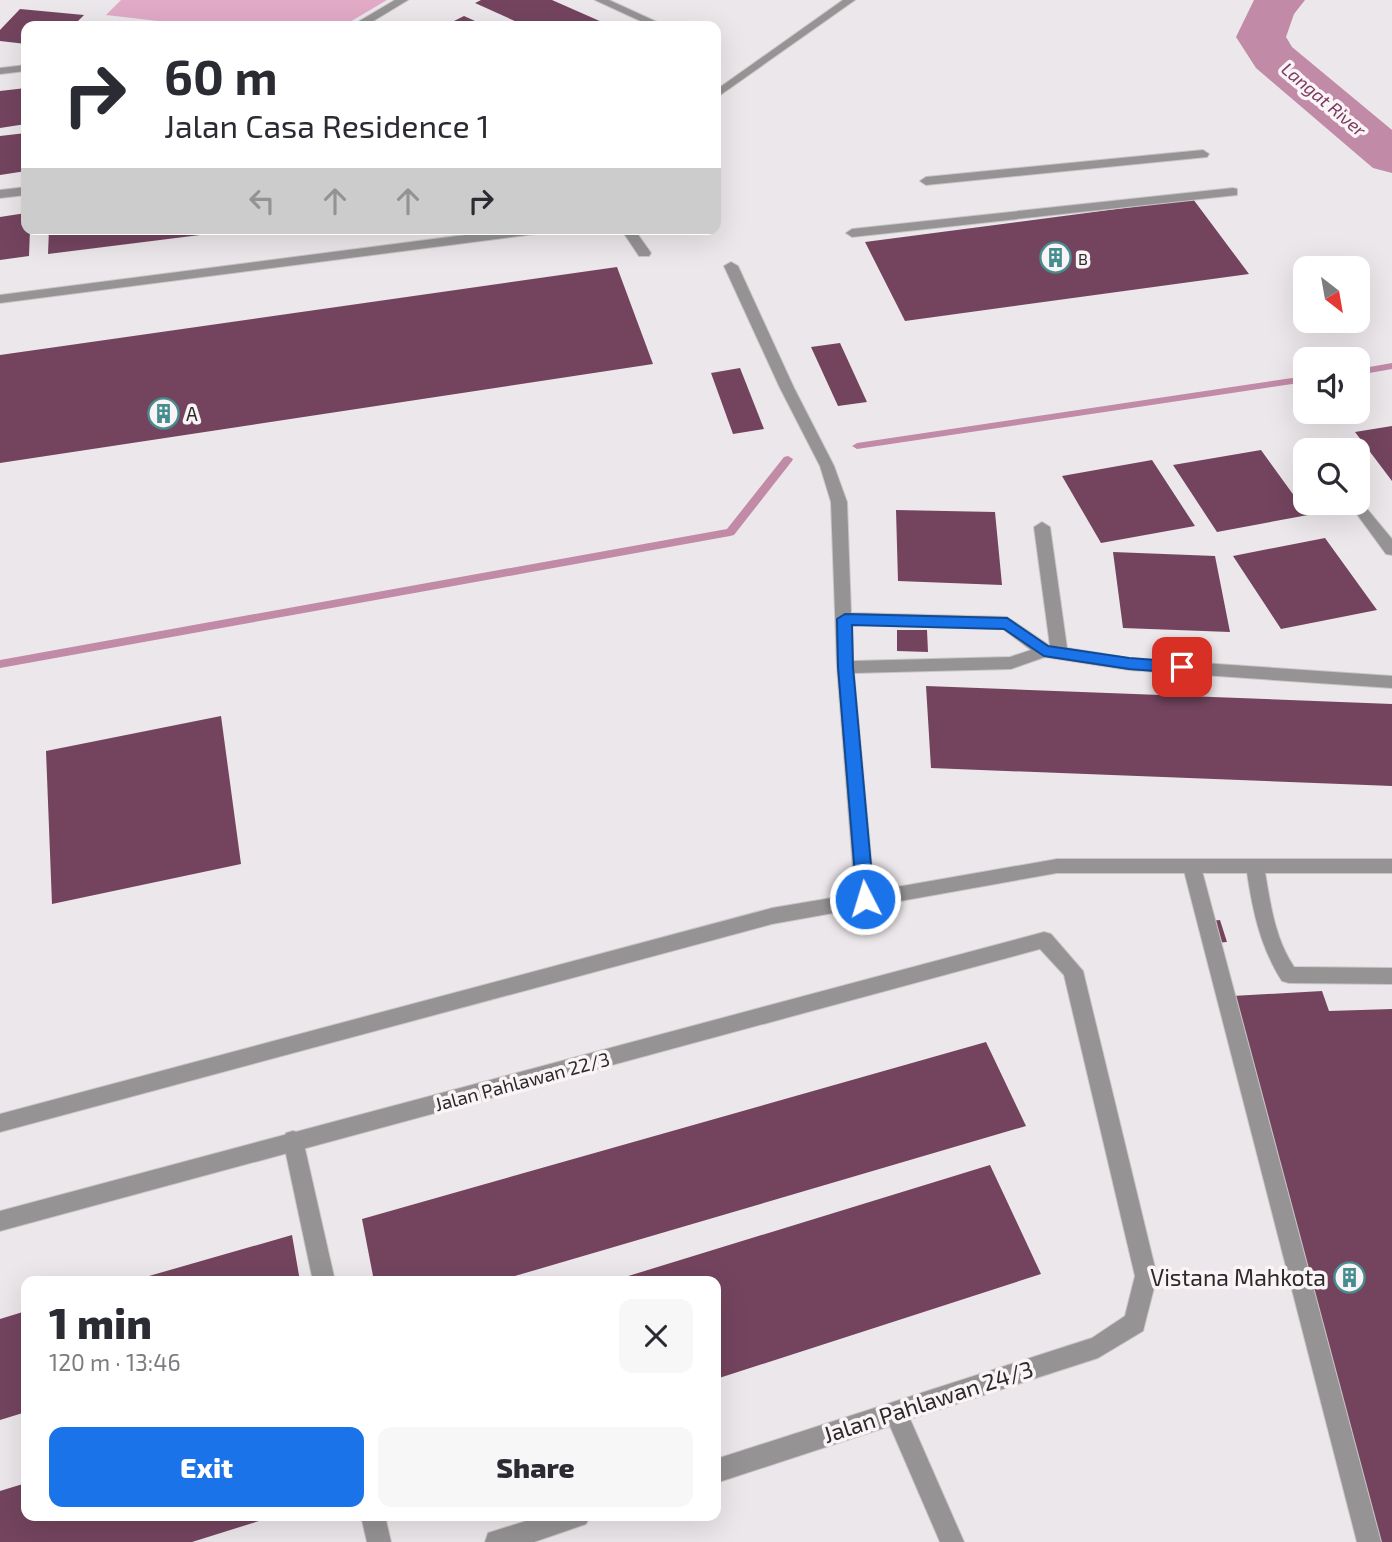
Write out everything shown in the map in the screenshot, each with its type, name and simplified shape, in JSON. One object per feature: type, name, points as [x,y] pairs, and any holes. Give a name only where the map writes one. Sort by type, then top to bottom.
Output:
[{"type":"street","points":[[366,21],[403,0]]},
{"type":"street","points":[[600,0],[649,21]]},
{"type":"street","points":[[721,91],[850,0]]},
{"type":"street","points":[[0,71],[21,69]]},
{"type":"street","points":[[926,181],[1203,154]]},
{"type":"street","points":[[0,194],[21,192]]},
{"type":"street","points":[[852,233],[1233,192]]},
{"type":"street","points":[[0,299],[496,235]]},
{"type":"street","points":[[631,235],[644,253]]},
{"type":"street","points":[[731,265],[787,388],[827,466],[839,502],[845,667],[865,899]]},
{"type":"street","points":[[1365,515],[1392,550]]},
{"type":"street","points":[[1042,527],[1052,652]]},
{"type":"street","points":[[845,619],[1007,623],[1052,652]]},
{"type":"street","points":[[845,667],[1011,663],[1052,652],[1129,664],[1392,682]]},
{"type":"street","points":[[0,1123],[772,916],[1057,866],[1392,866]]},
{"type":"street","points":[[1255,866],[1265,925],[1278,961],[1289,975],[1392,976]]},
{"type":"street","points":[[1192,867],[1369,1542]]},
{"type":"street","name":"Jalan Pahlawan 22/3","points":[[0,1221],[293,1140],[636,1052],[1044,940],[1073,971],[1146,1276],[1135,1322]]},
{"type":"street","points":[[293,1140],[323,1276]]},
{"type":"street","name":"Jalan Pahlawan 24/3","points":[[721,1469],[1098,1347],[1135,1322]]},
{"type":"street","points":[[895,1411],[951,1542]]},
{"type":"street","points":[[374,1521],[379,1542]]},
{"type":"street","points":[[497,1542],[562,1521]]},
{"type":"shaded area","points":[[121,0],[387,0],[351,21],[158,21],[106,15]]},
{"type":"building","points":[[481,0],[552,0],[600,21],[515,21],[475,3]]},
{"type":"building","points":[[20,9],[84,15],[78,21],[21,21],[21,43],[0,41],[0,30]]},
{"type":"building","points":[[464,16],[475,21],[454,21]]},
{"type":"building","points":[[21,89],[21,125],[0,128],[0,91]]},
{"type":"building","points":[[21,134],[21,172],[0,175],[0,136]]},
{"type":"building","name":"B","points":[[1193,199],[1249,274],[905,321],[865,242]]},
{"type":"building","points":[[21,214],[21,235],[30,235],[29,256],[0,260],[0,217]]},
{"type":"building","points":[[49,235],[200,235],[48,254]]},
{"type":"building","name":"A","points":[[617,267],[653,364],[0,463],[0,355]]},
{"type":"building","points":[[840,343],[867,402],[838,406],[811,347]]},
{"type":"building","points":[[740,368],[764,429],[733,434],[711,373]]},
{"type":"building","points":[[1392,426],[1392,481],[1370,452],[1370,438],[1360,438],[1355,432]]},
{"type":"building","points":[[1261,450],[1293,494],[1293,515],[1308,515],[1217,532],[1173,465]]},
{"type":"building","points":[[1152,460],[1195,526],[1101,543],[1062,476]]},
{"type":"building","points":[[896,510],[995,512],[1002,585],[898,581]]},
{"type":"building","points":[[1325,538],[1377,610],[1281,629],[1233,556]]},
{"type":"building","points":[[1113,552],[1215,556],[1230,632],[1123,628]]},
{"type":"building","points":[[897,630],[927,630],[928,652],[897,651]]},
{"type":"building","points":[[926,686],[1392,704],[1392,786],[931,768]]},
{"type":"building","points":[[221,716],[241,864],[52,904],[46,751]]},
{"type":"building","points":[[1220,920],[1227,942],[1203,944],[1197,922]]},
{"type":"building","name":"Vistana Mahkota","points":[[1322,991],[1329,1011],[1392,1009],[1392,1542],[1378,1542],[1232,996]]},
{"type":"building","points":[[986,1042],[1026,1126],[515,1276],[373,1276],[362,1219]]},
{"type":"building","points":[[990,1165],[1041,1274],[721,1377],[721,1276],[628,1276]]},
{"type":"building","points":[[292,1235],[299,1276],[149,1276]]},
{"type":"building","points":[[21,1313],[21,1414],[0,1420],[0,1319]]},
{"type":"building","points":[[21,1485],[21,1521],[259,1521],[192,1542],[0,1542],[0,1491]]},
{"type":"waterway","name":"Langat River","points":[[1281,0],[1272,9],[1261,37],[1274,57],[1392,157]]},
{"type":"waterway","points":[[1370,370],[1392,366]]},
{"type":"waterway","points":[[857,446],[1293,381]]},
{"type":"waterway","points":[[0,664],[730,532],[788,459]]},
{"type":"place","name":"B","points":[[1055,258]]},
{"type":"place","name":"A","points":[[163,413]]},
{"type":"place","name":"Vistana Mahkota","points":[[1349,1277]]},
{"type":"route","points":[[865,899],[845,667],[845,619],[1007,623],[1044,651],[1129,664],[1182,667]]}]
